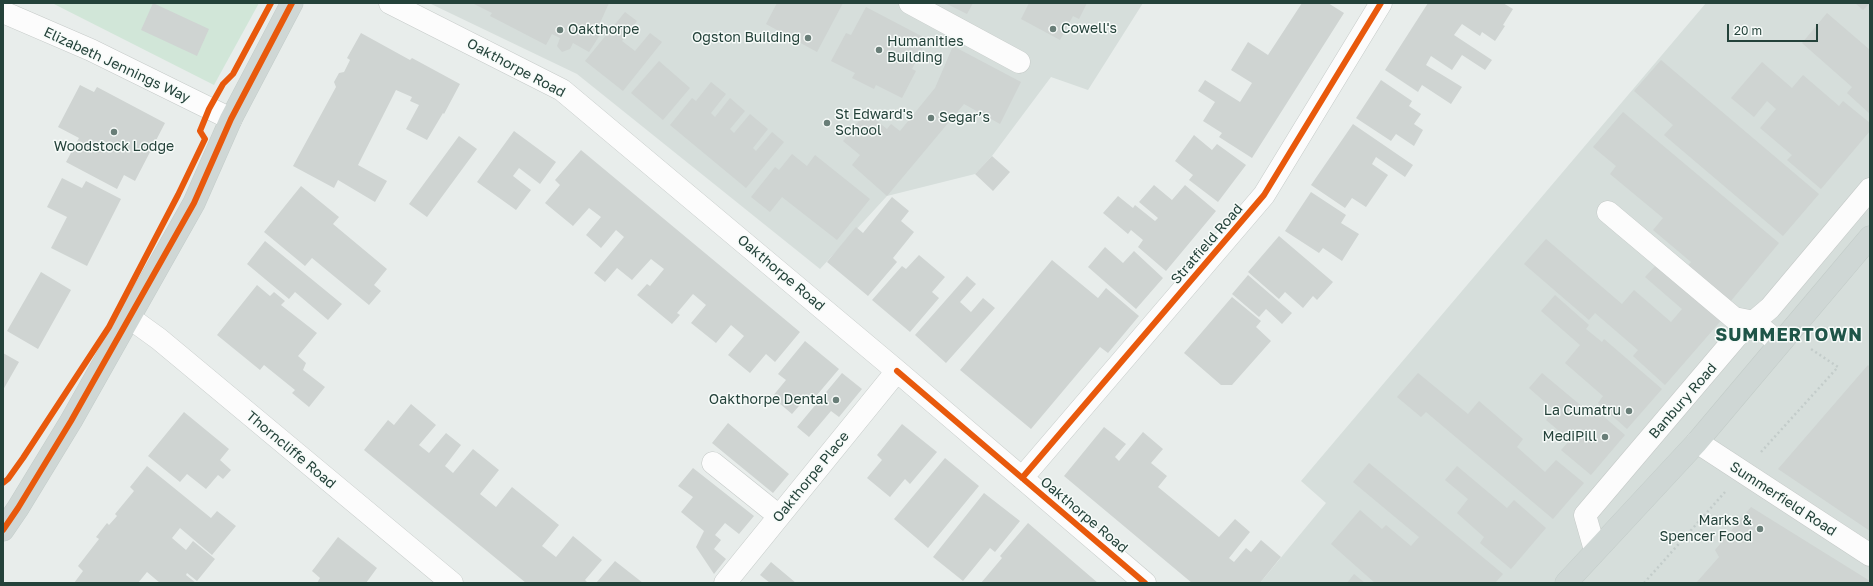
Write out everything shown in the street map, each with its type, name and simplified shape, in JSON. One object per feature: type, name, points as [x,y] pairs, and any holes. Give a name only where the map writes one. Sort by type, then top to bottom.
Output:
[{"type":"main road","points":[[3,530],[71,421],[194,203],[231,119],[292,3]]},
{"type":"main road","points":[[1566,583],[1595,550],[1697,442],[1778,343],[1870,237]]},
{"type":"street","name":"Oakthorpe Road","points":[[390,3],[562,90],[897,371],[1145,583]]},
{"type":"street","points":[[910,3],[1019,62]]},
{"type":"street","name":"Stratfield Road","points":[[1022,478],[1264,195],[1381,3]]},
{"type":"street","name":"Elizabeth Jennings Way","points":[[3,12],[90,50],[231,119]]},
{"type":"street","name":"Banbury Road","points":[[1595,550],[1585,515],[1737,336],[1770,308],[1870,189]]},
{"type":"street","points":[[1608,212],[1734,318],[1754,322],[1778,343]]},
{"type":"street","name":"Thorncliffe Road","points":[[130,318],[159,339],[452,583]]},
{"type":"street","name":"Oakthorpe Place","points":[[725,583],[897,371]]},
{"type":"street","name":"Summerfield Road","points":[[1697,442],[1870,555]]},
{"type":"street","points":[[714,463],[779,516]]},
{"type":"path","points":[[1756,457],[1838,367],[1808,348]]},
{"type":"path","points":[[1644,583],[1730,486]]},
{"type":"shaded area","name":"St Edward's School","points":[[429,3],[1143,3],[1088,90],[1051,77],[992,156],[975,174],[887,196],[820,269],[577,74]]},
{"type":"shaded area","points":[[1706,3],[1870,3],[1870,583],[1260,583],[1326,503],[1301,481]]},
{"type":"green space","points":[[52,3],[259,3],[214,85]]},
{"type":"building","points":[[153,3],[209,29],[197,56],[141,30]]},
{"type":"building","name":"Oakthorpe","points":[[472,3],[609,3],[600,23],[605,27],[589,52],[573,43],[570,49],[562,52],[557,46],[560,38],[552,34],[546,45],[490,16],[492,13]]},
{"type":"building","name":"Ogston Building","points":[[777,3],[843,3],[817,52],[766,24]]},
{"type":"building","points":[[945,3],[973,3],[967,14]]},
{"type":"building","name":"Cowell's","points":[[1029,3],[1087,3],[1079,19],[1073,16],[1060,40],[1021,19]]},
{"type":"building","points":[[1302,3],[1328,3],[1344,13],[1252,158],[1219,137],[1222,133],[1203,121],[1215,102],[1198,91],[1205,80],[1240,102],[1252,83],[1231,70],[1248,42],[1268,55]]},
{"type":"building","points":[[1428,3],[1503,3],[1513,9],[1503,25],[1505,26],[1495,41],[1482,32],[1480,36],[1462,24],[1454,35],[1492,60],[1485,70],[1462,55],[1452,70],[1431,56],[1426,65],[1462,87],[1451,104],[1422,85],[1418,92],[1385,70]]},
{"type":"building","points":[[1855,3],[1870,3],[1863,10]]},
{"type":"building","name":"Humanities Building","points":[[866,7],[927,39],[912,69],[916,71],[902,98],[876,85],[874,89],[852,78],[855,73],[831,61],[846,33],[851,35]]},
{"type":"building","points":[[625,12],[637,21],[622,41],[635,51],[650,33],[662,42],[623,91],[585,61]]},
{"type":"building","points":[[1827,13],[1870,50],[1870,114],[1847,93],[1852,87],[1802,43]]},
{"type":"building","points":[[361,33],[410,60],[412,58],[460,84],[444,114],[443,113],[427,140],[406,129],[419,105],[410,101],[412,97],[396,90],[358,165],[387,181],[375,202],[338,180],[334,188],[293,166],[336,87],[334,82],[339,73],[344,72],[350,60],[347,58]]},
{"type":"building","name":"Segar’s","points":[[953,46],[1021,82],[1000,124],[964,104],[887,196],[852,165],[860,155],[843,141],[866,112],[887,129],[891,124],[900,131],[935,88]]},
{"type":"building","points":[[1661,60],[1819,194],[1783,236],[1664,135],[1673,125],[1634,91]]},
{"type":"building","points":[[659,61],[690,88],[663,120],[631,93]]},
{"type":"building","points":[[1762,62],[1792,88],[1803,75],[1839,106],[1843,101],[1870,123],[1870,131],[1821,189],[1787,160],[1792,155],[1760,128],[1776,109],[1767,101],[1754,117],[1731,98]]},
{"type":"building","points":[[1381,80],[1412,101],[1409,106],[1421,114],[1414,124],[1423,130],[1414,146],[1396,134],[1391,141],[1356,118]]},
{"type":"building","points":[[711,82],[726,94],[711,113],[715,117],[730,98],[745,111],[730,129],[734,133],[750,114],[768,129],[753,148],[756,151],[772,132],[784,142],[746,188],[670,125],[692,98],[696,101]]},
{"type":"building","name":"Woodstock Lodge","points":[[80,85],[94,92],[97,87],[165,123],[135,181],[124,175],[117,189],[66,162],[79,138],[58,127]]},
{"type":"building","points":[[1623,112],[1779,243],[1730,302],[1687,267],[1691,262],[1653,230],[1663,218],[1610,174],[1616,166],[1593,147]]},
{"type":"building","points":[[1353,124],[1413,165],[1405,177],[1376,157],[1372,164],[1388,175],[1366,207],[1352,198],[1345,208],[1311,185]]},
{"type":"building","points":[[514,131],[556,162],[540,184],[519,168],[513,176],[531,190],[516,210],[477,182]]},
{"type":"building","points":[[1194,135],[1212,150],[1217,144],[1246,165],[1218,202],[1189,180],[1193,175],[1175,161]]},
{"type":"building","points":[[459,136],[477,149],[427,217],[409,204]]},
{"type":"building","points":[[581,150],[800,332],[775,362],[766,354],[750,373],[728,355],[744,336],[731,325],[716,343],[691,323],[706,305],[693,294],[677,313],[680,315],[672,324],[637,295],[647,284],[650,286],[664,269],[651,259],[632,280],[617,268],[605,282],[594,273],[624,237],[616,230],[601,248],[586,235],[601,217],[589,208],[573,226],[545,203],[560,185],[555,180]]},
{"type":"building","points":[[792,154],[807,166],[815,155],[870,199],[837,240],[782,197],[770,212],[751,197],[775,167],[779,170]]},
{"type":"building","points":[[992,156],[1010,172],[993,191],[975,174]]},
{"type":"building","points":[[62,178],[82,188],[86,181],[121,199],[87,266],[51,248],[67,217],[47,207]]},
{"type":"building","points":[[1154,185],[1172,200],[1185,185],[1216,211],[1166,271],[1138,247],[1143,240],[1131,230],[1128,234],[1103,213],[1118,196],[1133,208],[1135,205],[1155,221],[1158,218],[1139,202]]},
{"type":"building","points":[[301,186],[339,217],[333,224],[387,269],[374,285],[381,291],[369,305],[312,258],[305,266],[264,232]]},
{"type":"building","points":[[1311,192],[1346,215],[1341,223],[1359,234],[1342,261],[1323,248],[1319,253],[1285,231]]},
{"type":"building","points":[[892,197],[909,211],[901,221],[914,232],[893,258],[897,262],[868,296],[827,262],[856,227],[863,233]]},
{"type":"building","points":[[1279,236],[1333,282],[1317,300],[1313,296],[1303,308],[1285,292],[1279,299],[1248,272]]},
{"type":"building","points":[[1546,239],[1622,304],[1634,290],[1671,322],[1682,309],[1645,277],[1658,263],[1725,316],[1665,385],[1633,356],[1638,350],[1595,313],[1589,320],[1524,264]]},
{"type":"building","points":[[265,241],[342,304],[328,320],[295,292],[289,299],[247,264]]},
{"type":"building","points":[[1105,247],[1123,263],[1134,251],[1163,278],[1136,309],[1088,267]]},
{"type":"building","points":[[919,255],[945,277],[932,292],[939,298],[910,332],[872,300],[902,266],[906,269]]},
{"type":"building","points":[[1052,260],[1098,298],[1106,288],[1139,316],[1108,353],[1100,347],[1031,429],[960,370]]},
{"type":"building","points":[[41,272],[71,290],[38,349],[7,331]]},
{"type":"building","points":[[1248,275],[1292,313],[1282,324],[1266,309],[1259,317],[1232,294]]},
{"type":"building","points":[[967,276],[976,284],[960,302],[971,312],[983,298],[995,308],[946,363],[915,335]]},
{"type":"building","points":[[257,285],[270,296],[274,292],[285,301],[281,305],[317,333],[298,356],[306,363],[303,370],[325,387],[309,407],[292,393],[295,390],[264,365],[260,370],[217,335]]},
{"type":"building","points":[[1555,295],[1589,325],[1586,329],[1602,342],[1604,339],[1662,389],[1627,429],[1598,403],[1603,396],[1565,363],[1580,345],[1541,311]]},
{"type":"building","points":[[1232,297],[1261,321],[1256,327],[1271,341],[1232,385],[1221,385],[1184,353]]},
{"type":"building","points":[[805,341],[839,369],[811,402],[806,398],[792,414],[772,397],[786,380],[778,374]]},
{"type":"building","points":[[3,353],[19,362],[3,390]]},
{"type":"building","points":[[1868,365],[1870,367],[1870,531],[1778,469]]},
{"type":"building","name":"Oakthorpe Dental","points":[[842,373],[862,389],[839,417],[831,411],[809,437],[797,427]]},
{"type":"building","points":[[1418,373],[1468,414],[1479,401],[1523,439],[1517,447],[1545,472],[1556,460],[1584,483],[1553,519],[1426,412],[1421,417],[1397,397]]},
{"type":"building","points":[[1542,373],[1591,414],[1595,409],[1625,435],[1591,475],[1561,450],[1570,440],[1546,420],[1554,410],[1529,388]]},
{"type":"building","points":[[411,404],[436,425],[419,445],[429,453],[446,433],[461,445],[445,466],[453,473],[473,449],[499,470],[480,494],[496,507],[512,487],[559,525],[542,546],[556,557],[573,536],[602,560],[585,580],[588,583],[526,583],[364,450],[388,420],[394,425]]},
{"type":"building","points":[[184,412],[229,449],[220,460],[231,470],[223,479],[218,475],[206,489],[187,474],[180,482],[148,456]]},
{"type":"building","points":[[728,423],[789,474],[773,493],[712,443]]},
{"type":"building","points":[[902,424],[937,452],[910,484],[905,479],[890,497],[867,478],[882,460],[877,455]]},
{"type":"building","points":[[1104,427],[1126,444],[1115,457],[1119,461],[1143,432],[1163,449],[1151,463],[1167,476],[1158,487],[1219,537],[1235,519],[1250,532],[1229,558],[1234,562],[1246,548],[1251,552],[1261,540],[1281,557],[1260,583],[1192,583],[1064,476]]},
{"type":"building","points":[[945,458],[979,486],[928,548],[894,519]]},
{"type":"building","points":[[1369,463],[1503,574],[1495,583],[1375,583],[1331,544],[1360,510],[1382,529],[1386,525],[1411,546],[1419,537],[1353,482]]},
{"type":"building","points":[[147,466],[211,518],[217,511],[236,526],[212,555],[180,528],[172,538],[186,550],[193,541],[215,559],[197,581],[187,573],[186,575],[196,583],[160,583],[147,572],[138,583],[74,583],[83,571],[78,566],[99,539],[96,537],[107,523],[109,525],[117,516],[115,514],[134,491],[130,487]]},
{"type":"building","points":[[1457,466],[1507,508],[1514,500],[1546,528],[1511,569],[1480,543],[1484,537],[1457,513],[1468,499],[1445,480]]},
{"type":"building","points":[[693,468],[754,516],[739,534],[725,523],[715,535],[721,540],[714,549],[726,559],[714,574],[696,547],[704,531],[681,512],[693,497],[678,486]]},
{"type":"building","points":[[984,493],[1020,521],[995,552],[990,548],[963,581],[933,557]]},
{"type":"building","name":"Marks & Spencer Food","points":[[1751,507],[1870,581],[1870,583],[1696,583],[1719,557],[1715,550]]},
{"type":"building","points":[[1028,523],[1098,583],[981,583],[1002,558],[1000,556]]},
{"type":"building","points":[[338,537],[377,568],[366,583],[317,583],[320,578],[312,571]]},
{"type":"building","points":[[615,561],[643,583],[596,583]]},
{"type":"building","points":[[771,562],[796,583],[770,583],[760,575]]},
{"type":"building","points":[[1354,574],[1365,583],[1347,583]]},
{"type":"cycle path","points":[[3,483],[8,479],[23,458],[109,327],[178,195],[205,139],[200,131],[209,109],[223,84],[233,74],[271,3]]},
{"type":"cycle path","points":[[3,530],[71,421],[194,203],[231,119],[292,3]]},
{"type":"cycle path","points":[[1022,478],[1264,195],[1381,3]]},
{"type":"cycle path","points":[[897,371],[1145,583]]},
{"type":"place","name":"Cowell's","points":[[1053,29]]},
{"type":"place","name":"Oakthorpe","points":[[560,30]]},
{"type":"place","name":"Ogston Building","points":[[808,38]]},
{"type":"place","name":"Humanities Building","points":[[879,50]]},
{"type":"place","name":"Segar’s","points":[[931,118]]},
{"type":"place","name":"St Edward's School","points":[[827,123]]},
{"type":"place","name":"Woodstock Lodge","points":[[114,132]]},
{"type":"place","name":"Oakthorpe Dental","points":[[836,400]]},
{"type":"place","name":"La Cumatru","points":[[1629,411]]},
{"type":"place","name":"MediPill","points":[[1605,437]]},
{"type":"place","name":"Marks & Spencer Food","points":[[1760,529]]},
{"type":"district","name":"SUMMERTOWN","points":[[1789,335]]}]
